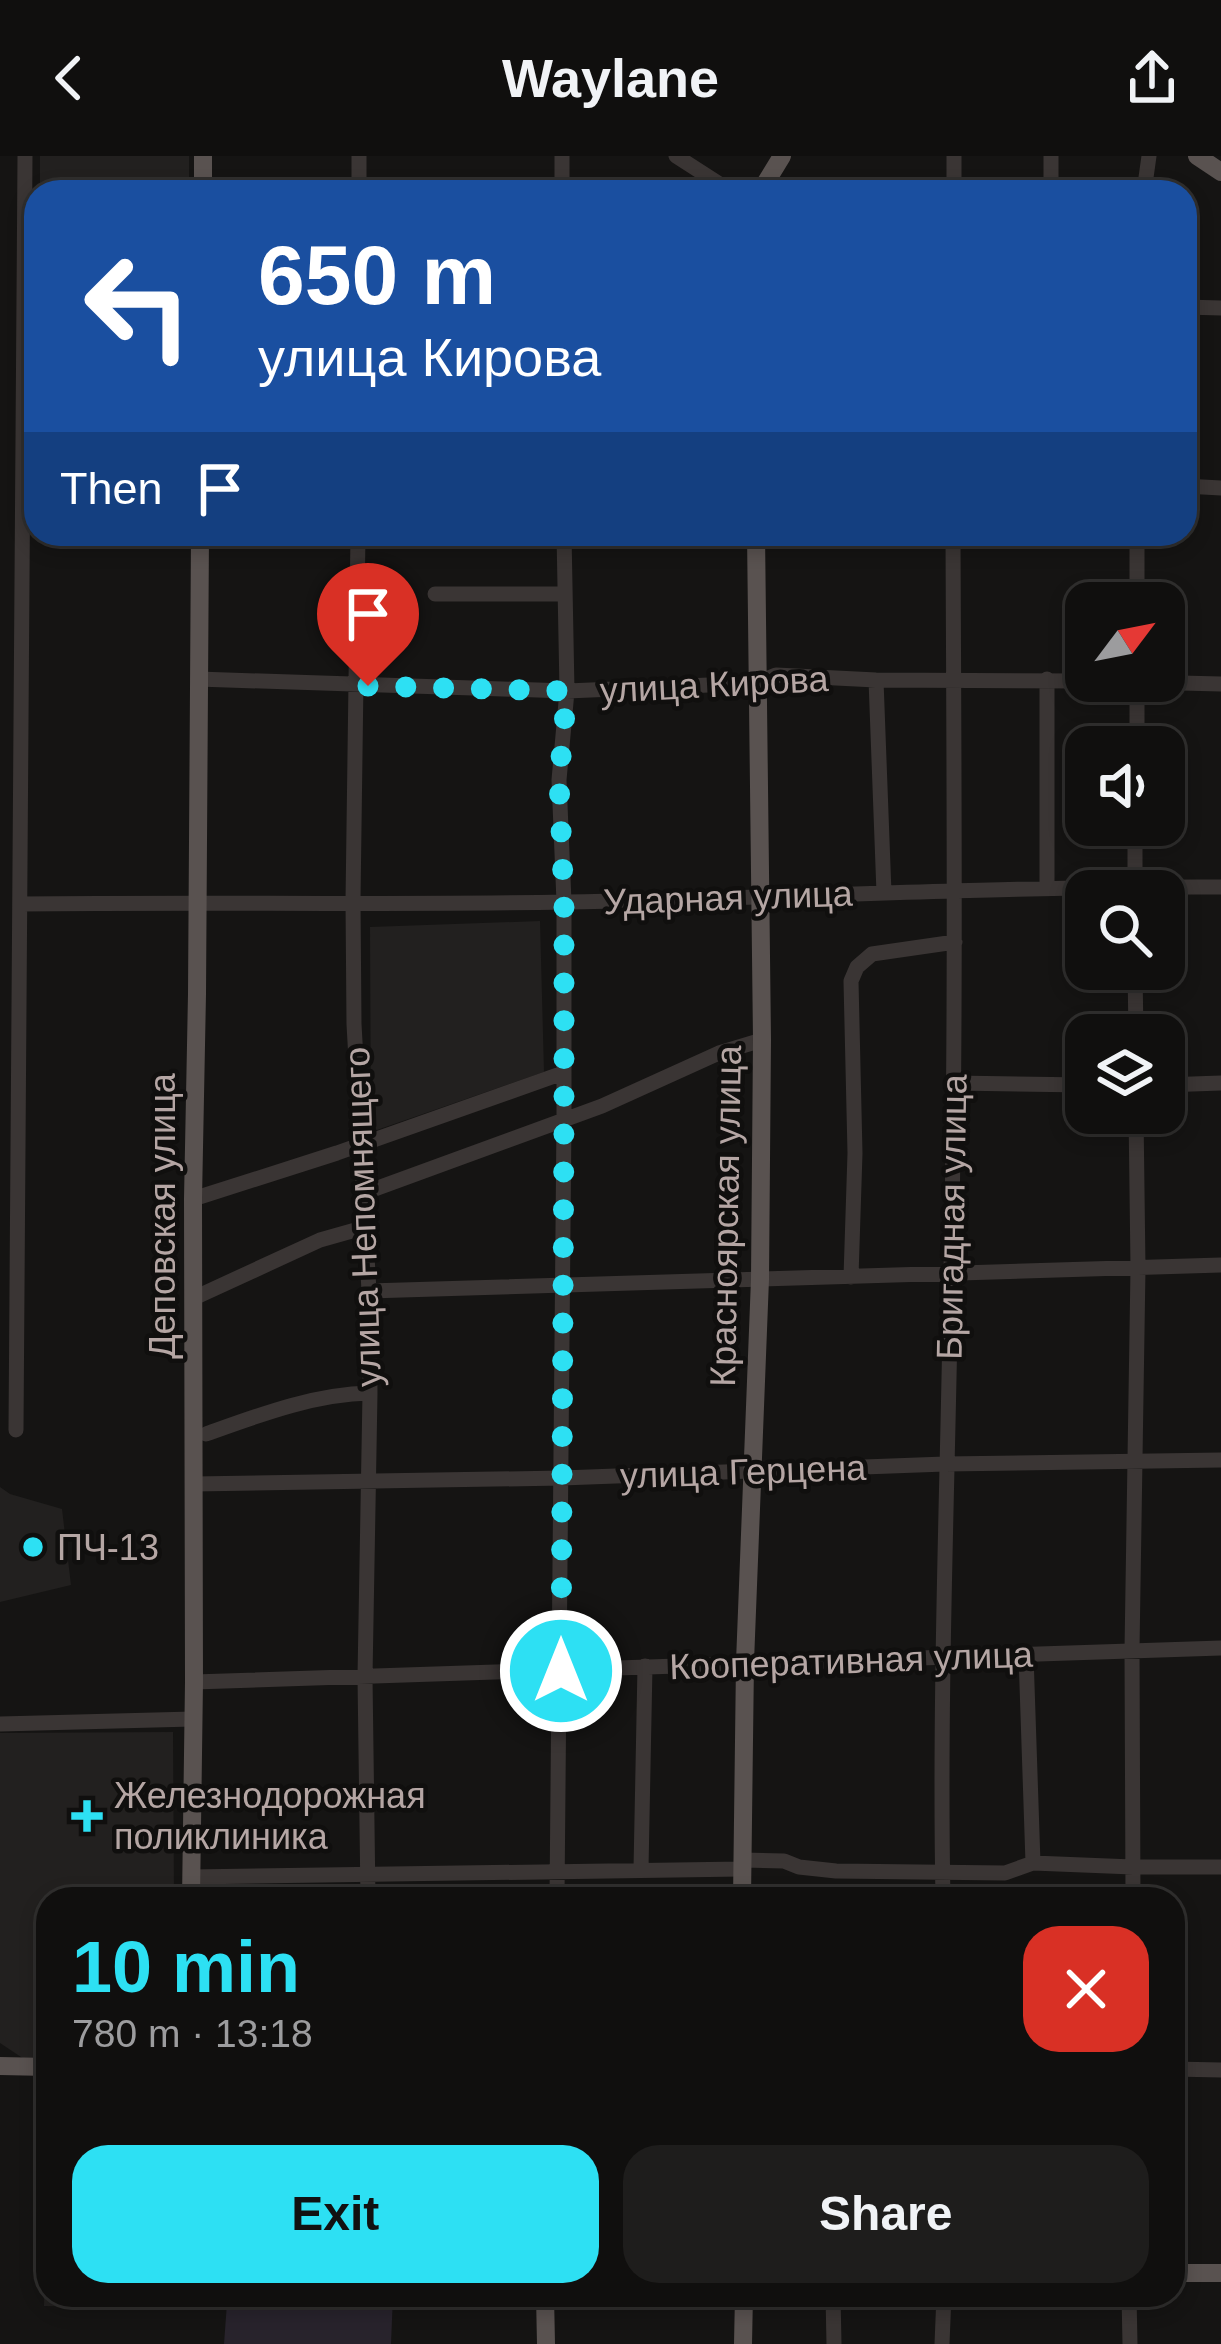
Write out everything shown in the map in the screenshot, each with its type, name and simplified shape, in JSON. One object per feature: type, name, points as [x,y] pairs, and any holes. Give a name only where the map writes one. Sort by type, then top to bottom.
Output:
[{"type":"main road","points":[[1197,156],[1221,172]]},
{"type":"main road","name":"Деповская улица","points":[[191,1887],[200,546]]},
{"type":"main road","name":"Красноярская улица","points":[[742,1887],[745,1662],[760,1280],[756,546]]},
{"type":"main road","points":[[0,2066],[36,2067]]},
{"type":"main road","points":[[1185,2273],[1221,2273]]},
{"type":"main road","points":[[545,2307],[546,2344]]},
{"type":"main road","points":[[743,2344],[744,2307]]},
{"type":"street","points":[[676,156],[713,180]]},
{"type":"street","points":[[16,1430],[24,454]]},
{"type":"street","name":"улица Непомнящего","points":[[358,546],[353,901],[359,1144],[369,1291],[365,1677],[368,1887]]},
{"type":"street","points":[[557,1887],[564,1117],[559,780],[567,691],[564,546]]},
{"type":"street","name":"Бригадная улица","points":[[943,1887],[956,893],[953,546]]},
{"type":"street","points":[[1136,546],[1137,582]]},
{"type":"street","points":[[435,594],[565,594]]},
{"type":"street","name":"улица Кирова","points":[[199,680],[567,691],[756,682],[776,675],[1065,679]]},
{"type":"street","points":[[1046,887],[1047,679]]},
{"type":"street","points":[[876,680],[884,893]]},
{"type":"street","points":[[1185,683],[1221,684]]},
{"type":"street","name":"Ударная улица","points":[[20,904],[564,902],[1065,887]]},
{"type":"street","name":"Ударная улица","points":[[1185,888],[1221,887]]},
{"type":"street","points":[[851,1276],[855,1154],[850,981],[872,954],[955,942]]},
{"type":"street","points":[[364,1193],[602,1106],[719,1053],[762,1040]]},
{"type":"street","points":[[193,1199],[563,1073]]},
{"type":"street","points":[[954,1083],[1065,1085]]},
{"type":"street","points":[[1185,1084],[1221,1083]]},
{"type":"street","points":[[1133,1887],[1136,1134]]},
{"type":"street","points":[[194,1298],[320,1240],[366,1227]]},
{"type":"street","points":[[369,1291],[1221,1265]]},
{"type":"street","points":[[206,1435],[278,1409],[347,1393],[370,1393]]},
{"type":"street","name":"улица Герцена","points":[[194,1484],[1221,1460]]},
{"type":"street","name":"Кооперативная улица","points":[[194,1682],[1221,1648]]},
{"type":"street","points":[[1026,1655],[1033,1863]]},
{"type":"street","points":[[641,1869],[645,1666]]},
{"type":"street","points":[[0,1724],[194,1719]]},
{"type":"street","points":[[191,1877],[641,1869],[784,1861],[836,1871],[1005,1873],[1033,1863],[1221,1867]]},
{"type":"street","points":[[1185,2069],[1221,2070]]},
{"type":"street","points":[[833,2307],[834,2344]]},
{"type":"street","points":[[943,2344],[944,2307]]},
{"type":"street","points":[[1129,2307],[1130,2344]]},
{"type":"shaded area","points":[[40,156],[189,156],[189,180],[40,180]]},
{"type":"shaded area","points":[[540,921],[544,1072],[371,1132],[370,927]]},
{"type":"shaded area","name":"ПЧ-13","points":[[0,1487],[62,1509],[71,1585],[0,1602]]},
{"type":"shaded area","name":"Железнодорожная поликлиника","points":[[173,1732],[174,1887],[36,1887],[36,2059],[24,2059],[0,2043],[0,1733]]},
{"type":"shaded area","points":[[91,2307],[186,2307],[186,2309]]},
{"type":"shaded area","points":[[227,2307],[393,2307],[391,2344],[224,2344]]},
{"type":"place","name":"ПЧ-13","points":[[33,1547]]},
{"type":"place","name":"Железнодорожная поликлиника","points":[[87,1816]]},
{"type":"route","points":[[368,686],[567,691],[559,780],[564,902],[561,1671]]}]
